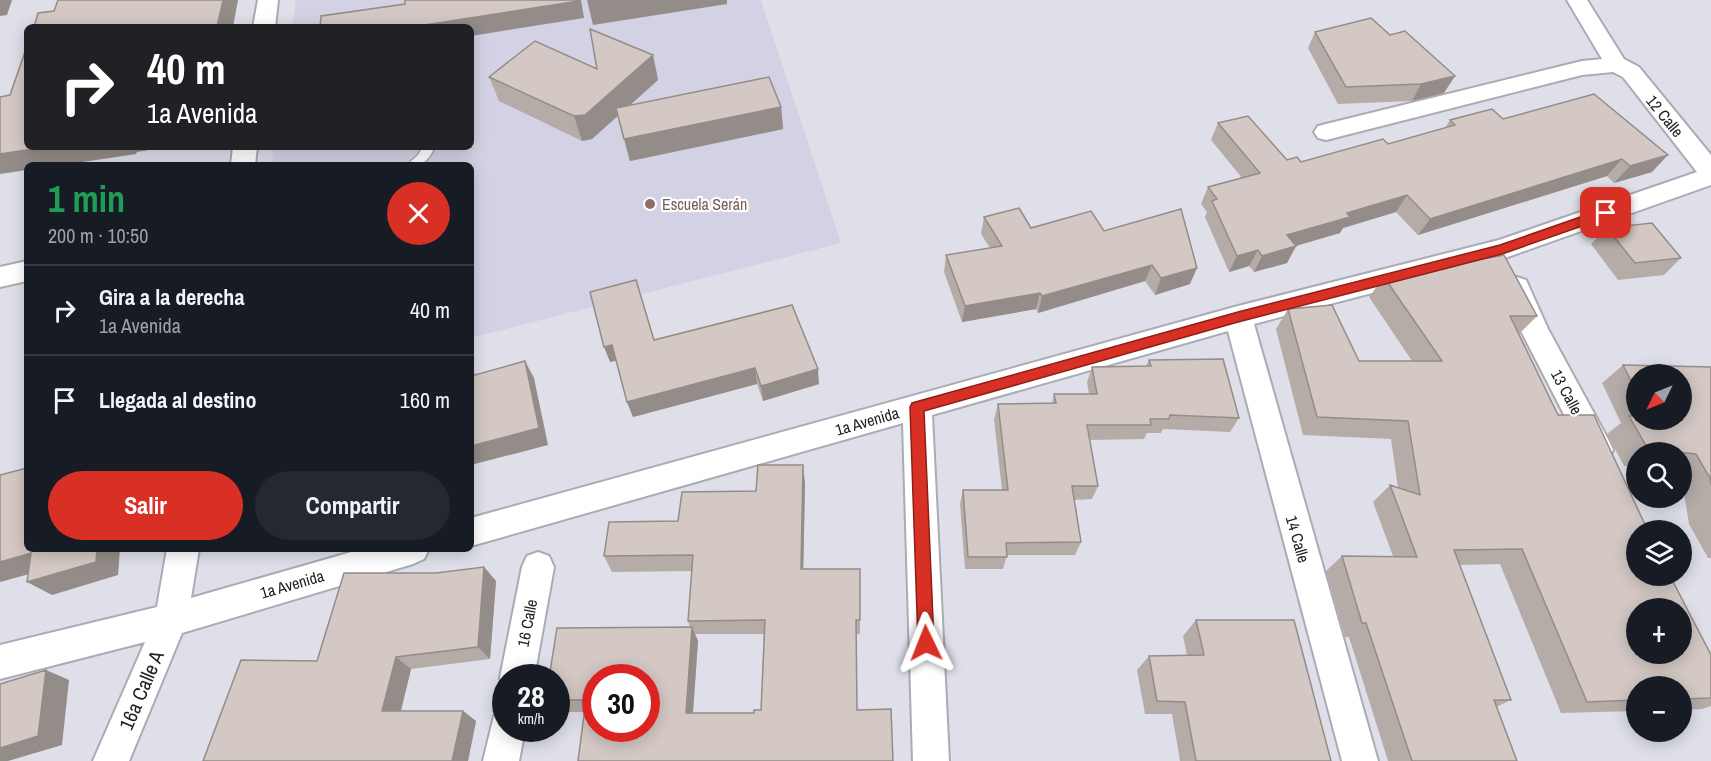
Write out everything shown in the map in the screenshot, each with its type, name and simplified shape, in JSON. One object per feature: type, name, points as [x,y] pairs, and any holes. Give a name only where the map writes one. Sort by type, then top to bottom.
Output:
[{"type":"street","points":[[265,24],[269,0]]},
{"type":"street","name":"12 Calle","points":[[1577,0],[1616,64],[1630,72],[1711,174]]},
{"type":"street","points":[[1326,132],[1582,68],[1616,64]]},
{"type":"street","name":"1a Avenida","points":[[474,531],[1238,317],[1502,249],[1711,174]]},
{"type":"street","name":"13 Calle","points":[[1502,249],[1535,330],[1613,478]]},
{"type":"street","points":[[0,277],[24,272]]},
{"type":"street","name":"14 Calle","points":[[1238,317],[1360,761]]},
{"type":"street","points":[[917,407],[931,761]]},
{"type":"street","name":"16a Calle A","points":[[111,761],[171,620],[182,552]]},
{"type":"street","name":"1a Avenida","points":[[0,662],[108,633],[171,620],[403,552]]},
{"type":"street","name":"16 Calle","points":[[520,664],[538,567]]},
{"type":"street","points":[[501,761],[505,742]]},
{"type":"lane","points":[[417,162],[423,158],[427,150]]},
{"type":"shaded area","name":"Escuela Serán","points":[[296,0],[761,0],[841,243],[474,337],[474,162],[272,162],[274,150],[474,150],[474,24],[292,24]]},
{"type":"building","points":[[58,0],[223,0],[218,24],[35,24],[38,13],[54,11]]},
{"type":"building","points":[[405,0],[579,0],[431,24],[320,24],[321,16],[405,4]]},
{"type":"building","points":[[1371,18],[1390,35],[1405,31],[1455,76],[1421,84],[1346,87],[1315,32]]},
{"type":"building","points":[[590,29],[653,55],[585,115],[574,116],[489,77],[535,41],[597,69]]},
{"type":"building","points":[[24,55],[24,150],[26,150],[0,154],[0,97],[10,95]]},
{"type":"building","points":[[769,77],[781,107],[624,139],[616,108]]},
{"type":"building","points":[[1594,94],[1668,155],[1630,166],[1622,159],[1430,219],[1407,195],[1347,213],[1350,217],[1287,235],[1296,246],[1262,256],[1258,250],[1237,256],[1212,201],[1217,199],[1208,187],[1260,173],[1218,123],[1248,116],[1287,160],[1297,157],[1301,162],[1383,139],[1388,144],[1455,125],[1450,120],[1492,109],[1503,119]]},
{"type":"building","points":[[1019,208],[1031,228],[1091,211],[1104,231],[1181,209],[1197,268],[1161,278],[1152,265],[1042,296],[1040,293],[965,306],[946,255],[1002,246],[984,217]]},
{"type":"building","points":[[1652,223],[1681,258],[1635,263],[1607,228]]},
{"type":"building","points":[[1504,255],[1537,316],[1510,316],[1558,415],[1594,415],[1626,484],[1626,508],[1637,508],[1643,520],[1626,520],[1626,586],[1675,586],[1681,598],[1626,598],[1626,664],[1692,664],[1692,618],[1711,655],[1711,698],[1692,699],[1692,676],[1626,676],[1626,700],[1587,702],[1522,549],[1454,550],[1511,700],[1494,700],[1517,761],[1412,761],[1366,623],[1362,623],[1342,556],[1417,557],[1390,485],[1420,495],[1408,421],[1317,417],[1288,309],[1332,305],[1359,361],[1442,361],[1384,277]]},
{"type":"building","points":[[636,280],[654,340],[792,305],[818,369],[761,386],[755,368],[627,402],[612,345],[604,347],[590,292]]},
{"type":"building","points":[[1223,359],[1239,418],[1170,415],[1169,419],[1150,419],[1151,425],[1087,425],[1098,486],[1072,486],[1081,542],[1006,543],[1007,557],[968,557],[963,490],[1008,490],[998,404],[1056,403],[1054,394],[1097,394],[1092,367],[1151,366],[1149,360]]},
{"type":"building","points":[[525,361],[539,428],[474,445],[474,375]]},
{"type":"building","points":[[1692,367],[1711,367],[1711,485],[1710,478],[1696,454],[1692,454],[1692,442],[1644,442],[1637,430],[1692,430]]},
{"type":"building","points":[[758,465],[803,465],[801,569],[860,569],[860,620],[856,620],[857,710],[891,709],[893,761],[578,761],[582,730],[582,742],[660,742],[660,664],[582,664],[582,700],[570,700],[570,664],[551,664],[557,628],[692,627],[686,713],[754,713],[754,710],[761,710],[765,620],[688,621],[693,555],[604,556],[609,522],[678,521],[682,492],[756,491]]},
{"type":"building","points":[[24,469],[24,552],[97,552],[96,562],[27,582],[31,553],[0,562],[0,475]]},
{"type":"building","points":[[484,567],[478,647],[396,657],[382,711],[463,711],[452,761],[203,761],[241,660],[317,661],[344,573],[436,573]]},
{"type":"building","points":[[1196,620],[1294,620],[1331,761],[1196,761],[1185,702],[1157,701],[1149,656],[1204,655]]},
{"type":"building","points":[[46,670],[38,736],[0,748],[0,684]]},
{"type":"place","name":"Escuela Serán","points":[[650,204]]},
{"type":"route","points":[[926,643],[917,407],[1238,317],[1502,249],[1606,213]]}]
